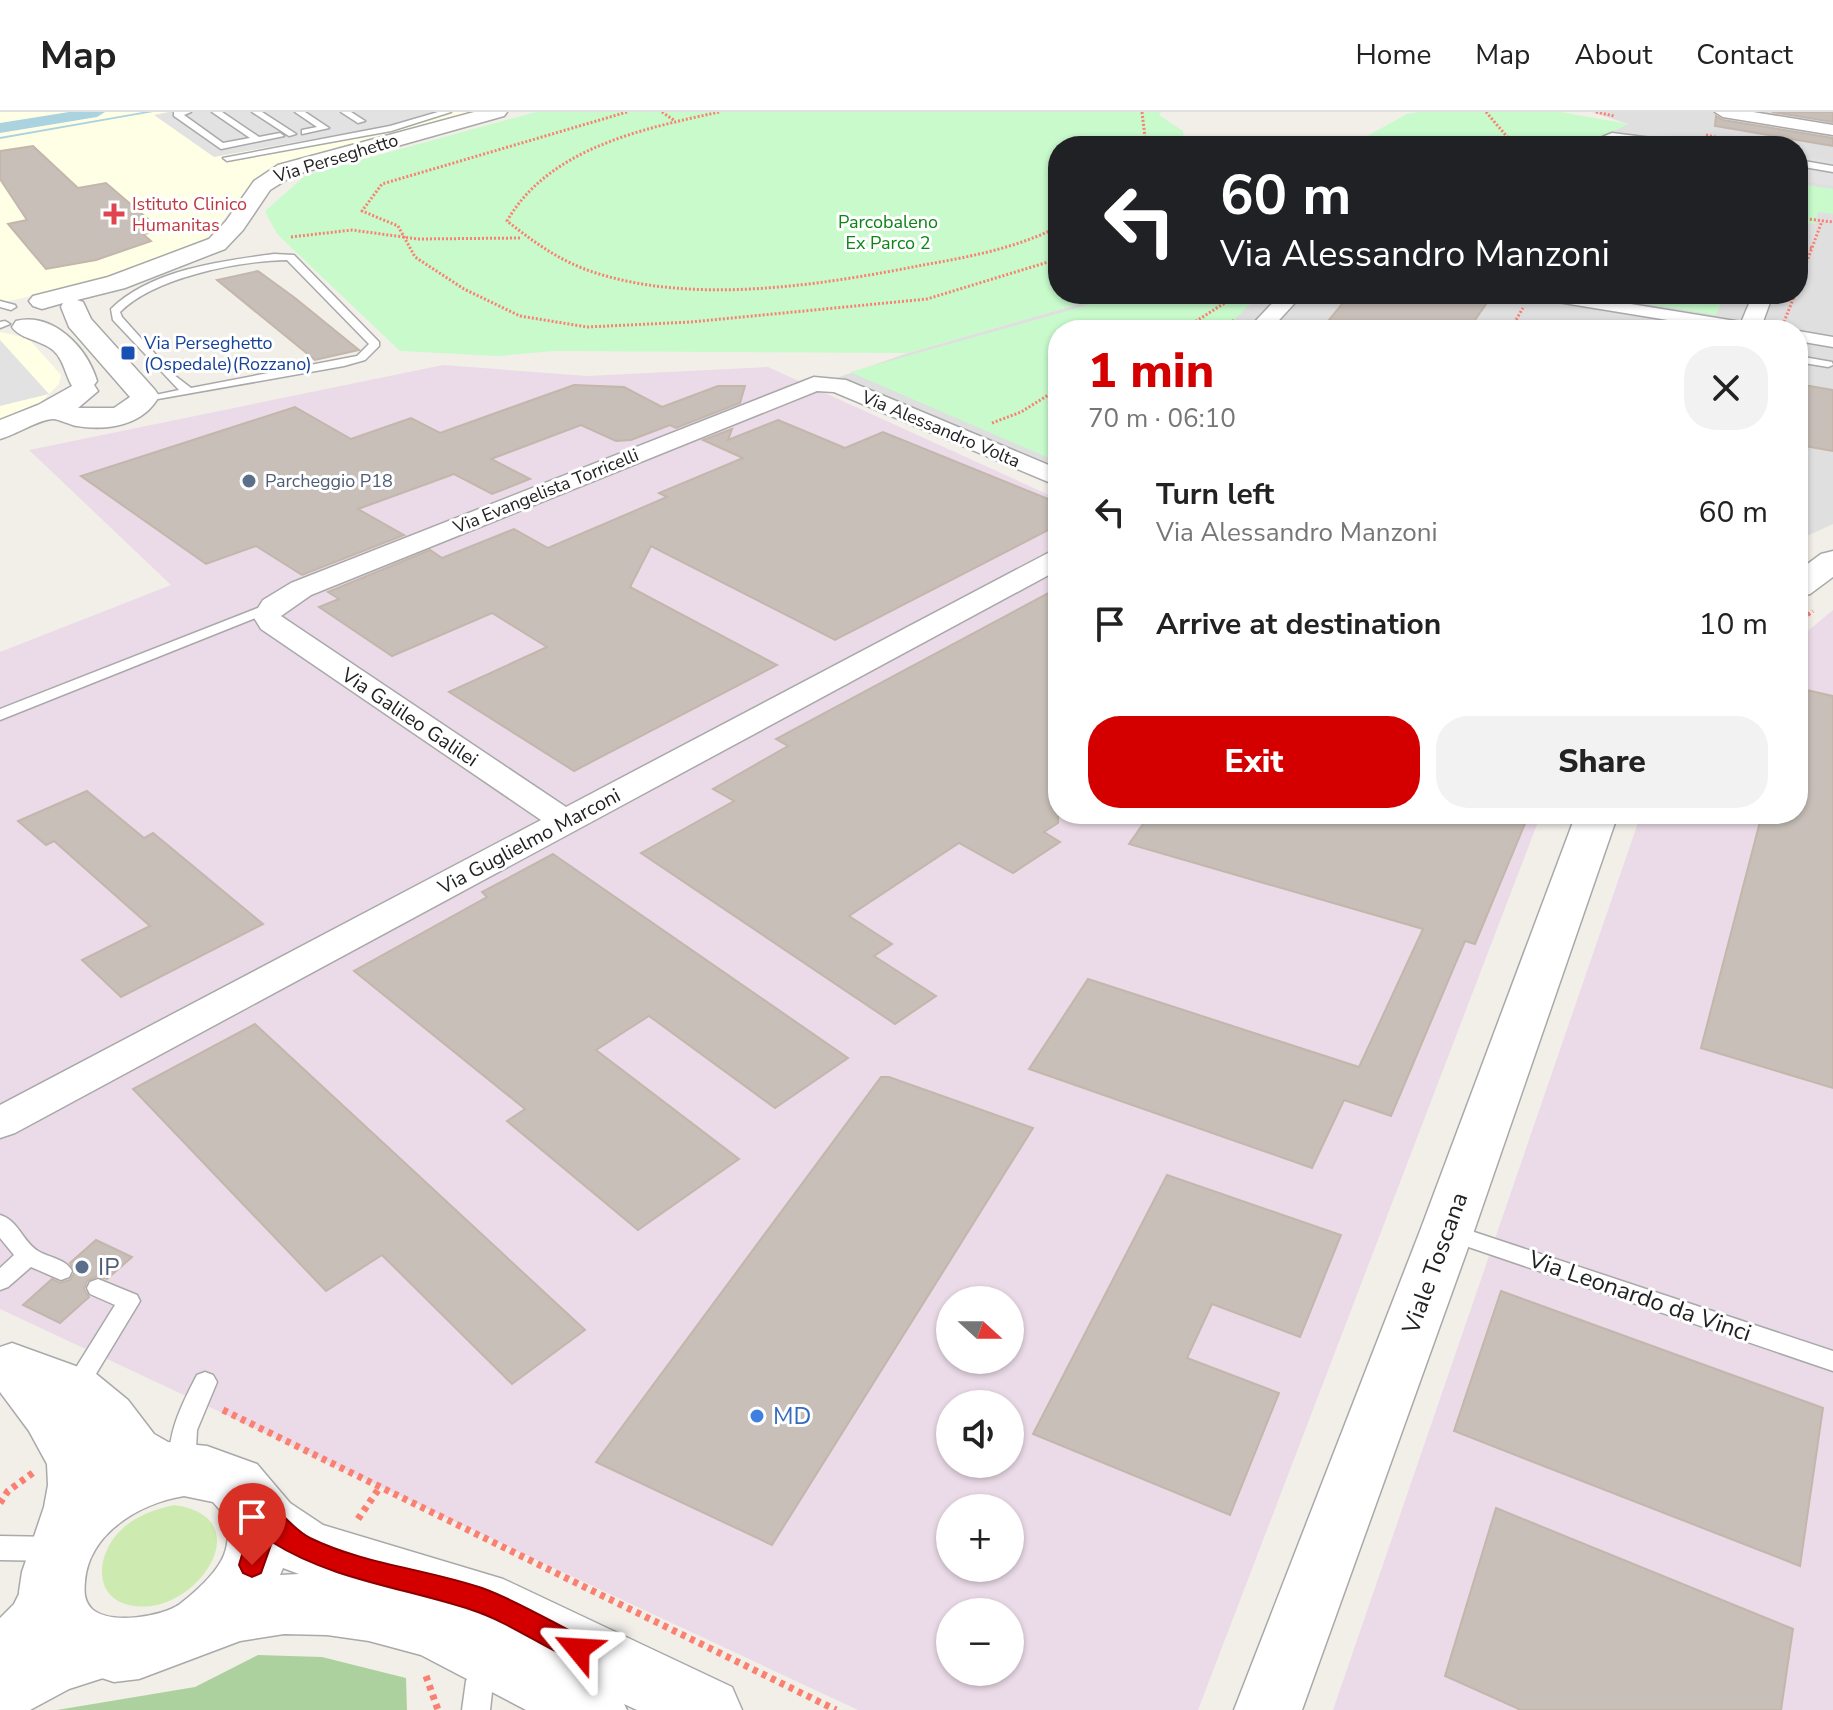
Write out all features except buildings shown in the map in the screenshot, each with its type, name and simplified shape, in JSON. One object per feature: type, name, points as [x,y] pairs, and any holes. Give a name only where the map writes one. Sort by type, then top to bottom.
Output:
[{"type":"street","name":"Via Perseghetto","points":[[5,317],[42,301],[116,283],[217,244],[227,236],[259,185],[275,175],[497,112]]},
{"type":"street","points":[[1727,112],[1833,130]]},
{"type":"street","points":[[1754,136],[1768,120]]},
{"type":"street","points":[[1808,151],[1833,155]]},
{"type":"street","name":"Via Perseghetto","points":[[5,317],[58,321],[116,283]]},
{"type":"street","points":[[42,301],[61,301],[74,309],[78,321],[143,396]]},
{"type":"street","points":[[1268,320],[1283,304]]},
{"type":"street","points":[[1600,304],[1698,320]]},
{"type":"street","points":[[5,317],[53,334],[71,355],[84,379],[70,398],[65,414],[99,418]]},
{"type":"street","points":[[1808,338],[1833,342]]},
{"type":"street","name":"Via Alessandro Volta","points":[[822,383],[838,385],[1048,474]]},
{"type":"street","name":"Via Evangelista Torricelli","points":[[273,606],[301,589],[806,386],[822,383]]},
{"type":"street","points":[[0,432],[70,398],[113,386],[143,396]]},
{"type":"street","points":[[0,432],[128,412],[143,396]]},
{"type":"street","points":[[1808,580],[1833,561]]},
{"type":"street","name":"Via Guglielmo Marconi","points":[[0,1123],[1048,564]]},
{"type":"street","name":"Via Galileo Galilei","points":[[273,606],[267,616],[271,623],[565,821]]},
{"type":"street","name":"Viale Toscana","points":[[1268,1710],[1447,1231],[1593,824]]},
{"type":"street","points":[[7,1365],[74,1390],[99,1410],[141,1457],[165,1468],[222,1476],[243,1490],[278,1532],[303,1547],[369,1570],[480,1600],[708,1710]]},
{"type":"street","points":[[7,1365],[31,1387],[78,1465],[79,1498],[57,1567],[57,1614],[72,1633],[90,1644],[129,1650]]},
{"type":"street","points":[[0,1654],[33,1622],[82,1519],[107,1498],[146,1478],[183,1470]]},
{"type":"street","points":[[191,1631],[230,1600],[251,1569],[259,1542],[258,1516],[253,1503]]},
{"type":"street","points":[[0,1697],[75,1660],[157,1645],[234,1611],[260,1606],[310,1604],[351,1608],[432,1628],[484,1684],[564,1703]]},
{"type":"lane","points":[[187,112],[177,114],[221,146],[337,126]]},
{"type":"lane","points":[[216,112],[271,150]]},
{"type":"lane","points":[[256,112],[292,134]]},
{"type":"lane","points":[[299,112],[341,137]]},
{"type":"lane","points":[[345,112],[361,121]]},
{"type":"lane","points":[[394,115],[413,112]]},
{"type":"lane","points":[[227,158],[391,128],[447,112]]},
{"type":"lane","points":[[349,124],[372,119]]},
{"type":"lane","points":[[1808,165],[1833,169]]},
{"type":"lane","points":[[1808,176],[1833,181]]},
{"type":"lane","points":[[143,396],[187,391],[237,385],[344,363],[361,358],[375,344],[290,257],[267,258],[191,274],[127,298],[115,311],[117,318],[170,377],[187,391]]},
{"type":"lane","points":[[1808,361],[1828,364]]},
{"type":"lane","points":[[0,715],[273,606]]},
{"type":"lane","points":[[0,1223],[28,1256],[61,1271]]},
{"type":"lane","name":"Via Leonardo da Vinci","points":[[1447,1231],[1833,1361]]},
{"type":"lane","points":[[0,1281],[28,1256]]},
{"type":"lane","points":[[74,1390],[129,1301],[98,1288]]},
{"type":"lane","points":[[183,1470],[185,1430],[200,1390]]},
{"type":"lane","points":[[0,1548],[57,1567]]},
{"type":"path","points":[[627,112],[382,184],[362,211],[398,226],[415,257],[464,289],[520,316],[587,327],[691,322],[927,299],[1048,262]]},
{"type":"path","points":[[662,112],[676,122]]},
{"type":"path","points":[[719,112],[606,144],[542,177],[519,198],[507,221],[522,238],[555,257],[613,278],[689,289],[807,285],[884,274],[989,251],[1048,230]]},
{"type":"path","points":[[1142,112],[1144,136]]},
{"type":"path","points":[[1486,112],[1506,136]]},
{"type":"path","points":[[1808,219],[1833,222]]},
{"type":"path","points":[[1808,259],[1822,221]]},
{"type":"path","points":[[291,237],[352,230],[405,238],[522,238]]},
{"type":"path","points":[[1808,247],[1812,248]]},
{"type":"path","points":[[1198,320],[1223,304]]},
{"type":"path","points":[[1516,320],[1525,306]]},
{"type":"path","points":[[981,427],[1021,412],[1048,395]]},
{"type":"path","points":[[200,1390],[836,1710]]},
{"type":"path","points":[[0,1503],[8,1491],[38,1470]]},
{"type":"shaded area","name":"Istituto Clinico Humanitas","points":[[0,112],[481,112],[294,162],[265,173],[253,180],[210,238],[198,246],[95,282],[0,303]]},
{"type":"shaded area","points":[[169,112],[435,112],[392,125],[214,157],[154,115]]},
{"type":"shaded area","points":[[1592,112],[1833,112],[1833,524],[1808,535],[1808,320],[1048,320],[1048,476],[822,383],[908,353],[1079,304],[1808,304],[1808,136],[1602,136],[1628,124]]},
{"type":"shaded area","points":[[1611,132],[1678,136],[1604,136]]},
{"type":"shaded area","points":[[1808,157],[1833,162],[1833,186],[1808,182]]},
{"type":"shaded area","points":[[0,332],[28,338],[61,375],[59,384],[40,403],[0,420]]},
{"type":"shaded area","points":[[0,340],[49,394],[0,406]]},
{"type":"shaded area","points":[[443,365],[587,376],[768,367],[1048,494],[1048,824],[1537,824],[1198,1710],[858,1710],[0,1309],[0,652],[171,585],[29,450]]},
{"type":"shaded area","points":[[1833,610],[1833,1710],[1333,1710],[1638,824],[1808,824],[1808,631]]},
{"type":"green space","name":"Parcobaleno Ex Parco 2","points":[[536,112],[1161,112],[1159,115],[1183,131],[1184,136],[1048,136],[1048,304],[1079,304],[908,353],[554,351],[498,356],[400,351],[277,234],[265,211],[306,175]]},
{"type":"green space","points":[[1560,112],[1629,124],[1602,136],[1367,136],[1407,114]]},
{"type":"green space","points":[[1808,185],[1833,189],[1833,214],[1818,212],[1815,224],[1808,223]]},
{"type":"green space","points":[[1091,304],[1250,304],[1234,320],[1048,320],[1048,458],[850,372]]},
{"type":"green space","points":[[1648,304],[1721,304],[1716,315]]},
{"type":"green space","points":[[174,1505],[200,1513],[214,1527],[217,1545],[211,1563],[198,1581],[179,1596],[158,1605],[135,1606],[111,1596],[105,1587],[102,1565],[111,1542],[137,1518]]},
{"type":"green space","points":[[258,1655],[322,1657],[406,1678],[407,1710],[57,1710],[195,1687]]},
{"type":"waterway","points":[[0,128],[97,112]]},
{"type":"waterway","points":[[0,138],[151,112]]},
{"type":"place","name":"Istituto Clinico Humanitas","points":[[114,214]]},
{"type":"place","name":"Via Perseghetto (Ospedale)(Rozzano)","points":[[128,353]]},
{"type":"place","name":"Parcheggio P18","points":[[249,481]]},
{"type":"place","name":"IP","points":[[82,1267]]},
{"type":"place","name":"MD","points":[[757,1416]]},
{"type":"route","points":[[252,1565],[259,1542],[258,1516],[253,1503],[278,1532],[303,1547],[369,1570],[480,1600],[578,1649]]}]
